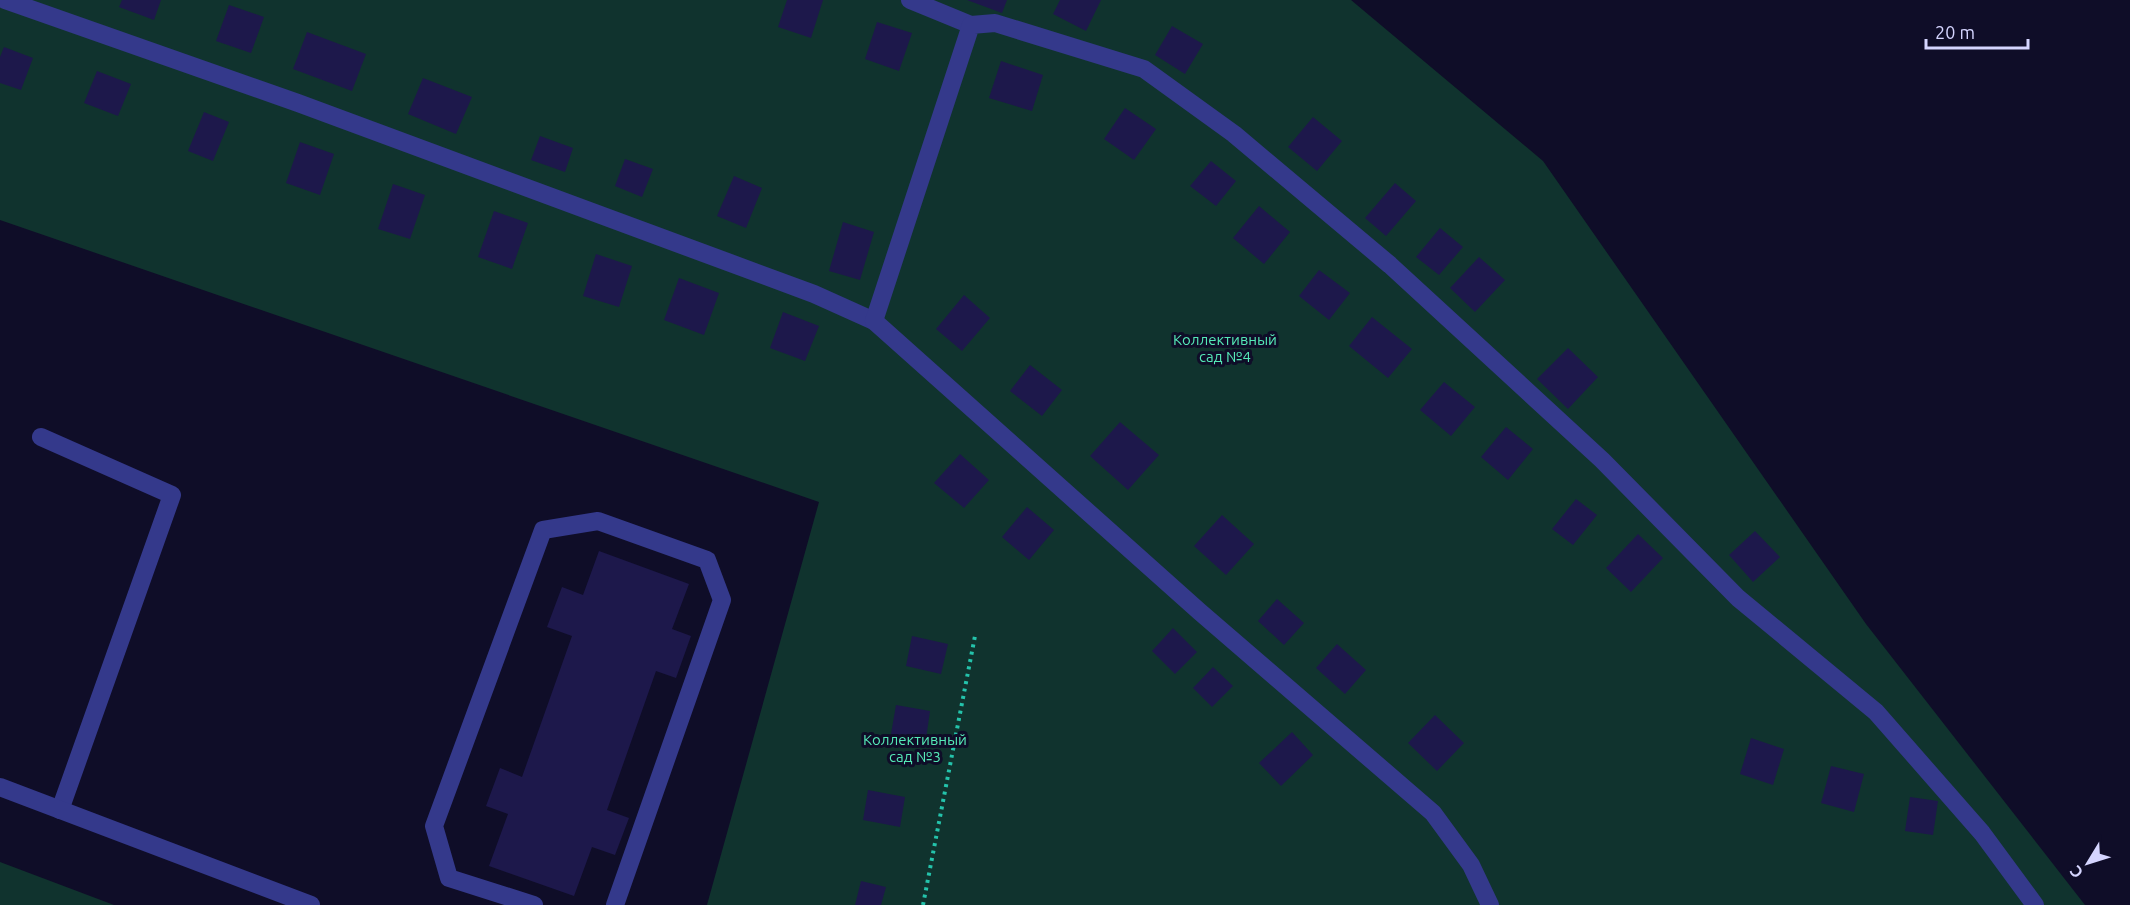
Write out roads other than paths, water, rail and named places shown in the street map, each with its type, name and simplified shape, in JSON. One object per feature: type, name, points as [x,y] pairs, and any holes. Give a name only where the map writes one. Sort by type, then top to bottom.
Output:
[{"type":"lane","points":[[5,0],[298,103],[814,294],[874,321],[1200,612],[1433,813],[1471,865],[1490,905]]},
{"type":"lane","points":[[910,0],[971,25],[995,23],[1144,69],[1234,134],[1390,265],[1594,452],[1738,598],[1876,712],[1982,833],[2035,905]]},
{"type":"lane","points":[[874,321],[971,25]]},
{"type":"lane","points":[[41,437],[172,495],[60,810]]},
{"type":"lane","points":[[534,905],[449,878],[434,826],[543,530],[598,521],[707,560],[722,600],[615,905]]},
{"type":"lane","points":[[0,787],[311,905]]},
{"type":"park label","name":"Коллективный сад №4","points":[[1225,348]]},
{"type":"park label","name":"Коллективный сад №3","points":[[915,748]]}]
